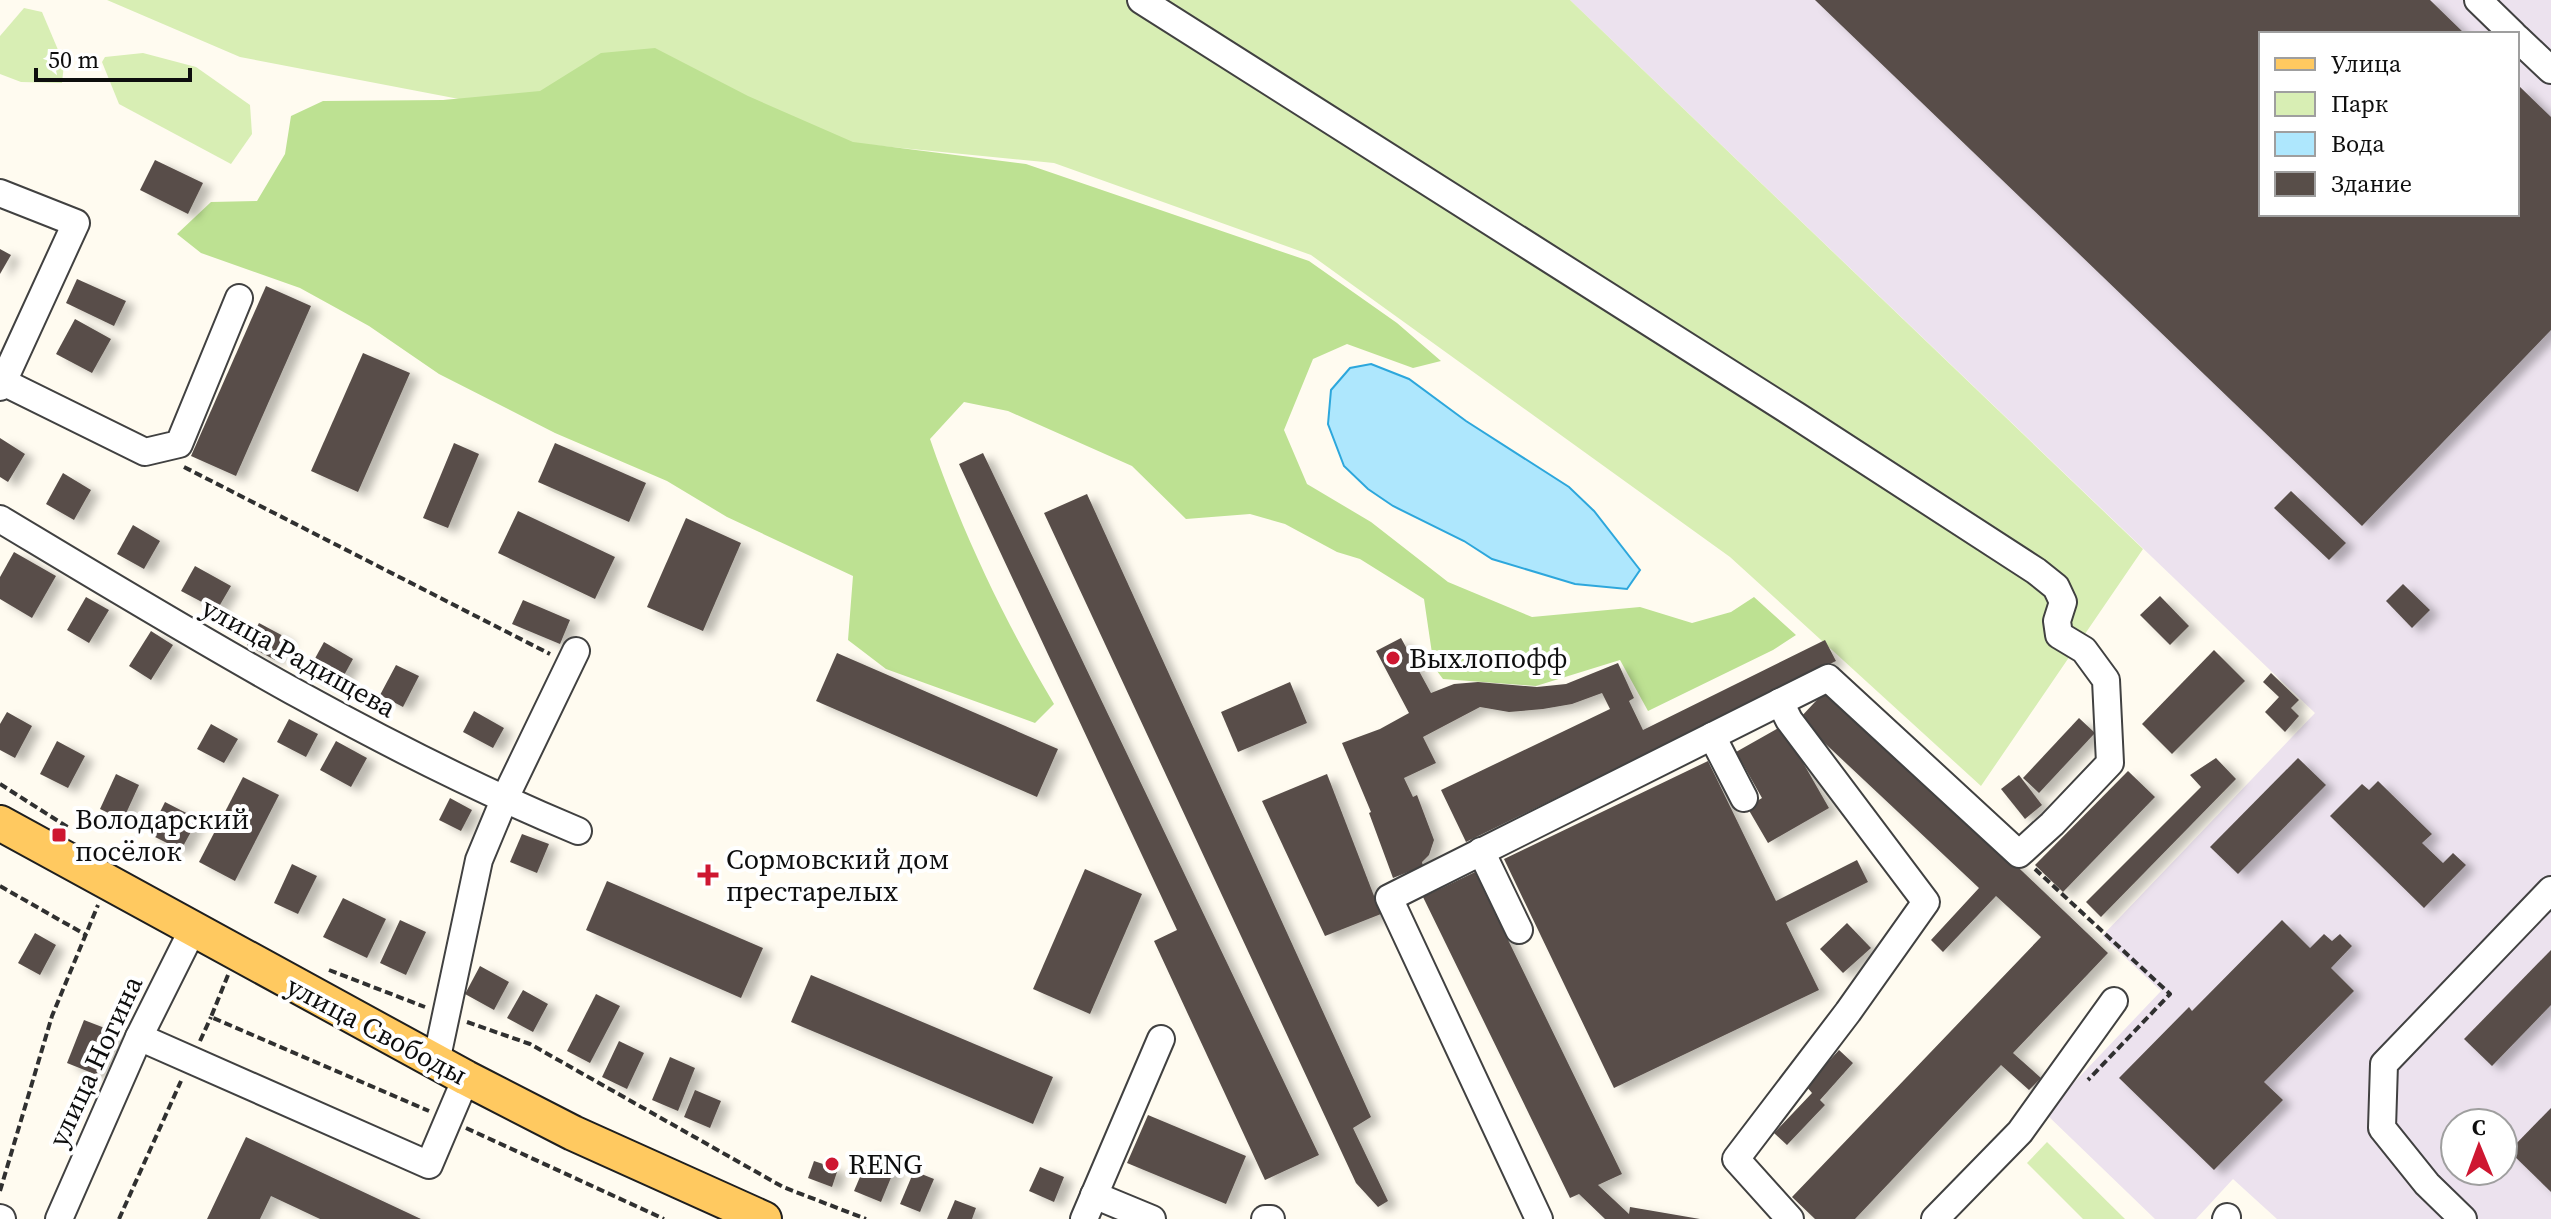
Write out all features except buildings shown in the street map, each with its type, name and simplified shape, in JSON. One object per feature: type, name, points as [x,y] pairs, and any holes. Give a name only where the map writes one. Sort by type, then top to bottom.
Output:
[{"type":"main road","name":"улица Свободы","points":[[0,823],[192,931],[451,1070],[573,1133],[764,1219]]},
{"type":"street","points":[[1141,0],[2036,571],[2056,587],[2063,602],[2057,621],[2059,635],[2084,650],[2106,680],[2110,763],[2019,854],[1828,678],[1389,898],[1539,1219]]},
{"type":"street","points":[[2478,0],[2511,32]]},
{"type":"street","points":[[2519,40],[2551,70]]},
{"type":"street","points":[[0,193],[76,223],[1,385],[145,452],[179,444],[239,298]]},
{"type":"street","name":"улица Радищева","points":[[0,519],[177,626],[339,716],[504,800],[578,831]]},
{"type":"street","points":[[139,1037],[429,1165],[448,1119],[451,1070],[479,860],[504,800],[573,658]]},
{"type":"street","points":[[1780,702],[1789,720],[1926,902],[1848,1012],[1736,1159],[1790,1219]]},
{"type":"street","points":[[1712,736],[1744,798]]},
{"type":"street","points":[[1481,851],[1519,930]]},
{"type":"street","points":[[2463,1219],[2427,1184],[2382,1128],[2384,1064],[2551,890]]},
{"type":"street","name":"улица Ногина","points":[[59,1219],[139,1037],[192,931]]},
{"type":"street","points":[[1935,1219],[2020,1132],[2114,1001]]},
{"type":"street","points":[[1152,1219],[1089,1207],[1161,1039]]},
{"type":"path","points":[[165,448],[170,460],[573,658]]},
{"type":"path","points":[[0,886],[86,935],[52,1016],[0,1191]]},
{"type":"path","points":[[119,1219],[211,1017],[236,954]]},
{"type":"path","points":[[211,1017],[448,1119],[664,1219]]},
{"type":"shaded area","points":[[1570,0],[2551,0],[2551,1219],[2277,1219],[2233,1179],[2196,1219],[2155,1219],[2045,1113],[2161,991],[2102,936],[2315,713]]},
{"type":"green space","points":[[107,0],[1570,0],[2143,549],[1981,786],[1730,557],[1311,255],[1054,163],[517,110],[240,57]]},
{"type":"green space","points":[[24,8],[42,12],[64,64],[62,83],[21,82],[0,74],[0,36]]},
{"type":"green space","points":[[655,48],[748,96],[853,142],[1026,164],[1309,261],[1397,323],[1441,361],[1413,368],[1347,344],[1313,359],[1284,430],[1307,484],[1371,522],[1448,582],[1532,617],[1640,607],[1692,623],[1731,612],[1754,597],[1796,635],[1773,650],[1648,711],[1620,660],[1536,686],[1443,679],[1434,667],[1424,599],[1360,559],[1337,552],[1285,524],[1250,514],[1186,519],[1132,466],[1008,411],[964,402],[930,439],[985,575],[1054,704],[1035,723],[886,669],[848,640],[853,576],[727,517],[667,481],[555,433],[439,374],[369,326],[300,288],[201,253],[177,234],[211,202],[257,201],[285,154],[291,116],[323,101],[443,100],[540,91],[601,53]]},
{"type":"green space","points":[[143,53],[196,67],[250,105],[252,134],[231,164],[119,104],[102,62],[105,57]]},
{"type":"green space","points":[[2047,1142],[2125,1219],[2083,1219],[2027,1163]]},
{"type":"water","points":[[1371,364],[1409,379],[1466,421],[1569,487],[1594,511],[1640,570],[1627,589],[1575,584],[1492,559],[1464,541],[1393,506],[1368,489],[1344,466],[1328,424],[1331,390],[1350,368]]},
{"type":"place","name":"Выхлопофф","points":[[1393,658]]},
{"type":"place","name":"Володарский посёлок","points":[[59,835]]},
{"type":"place","name":"Сормовский дом престарелых","points":[[708,875]]},
{"type":"place","name":"RENG","points":[[832,1164]]}]
